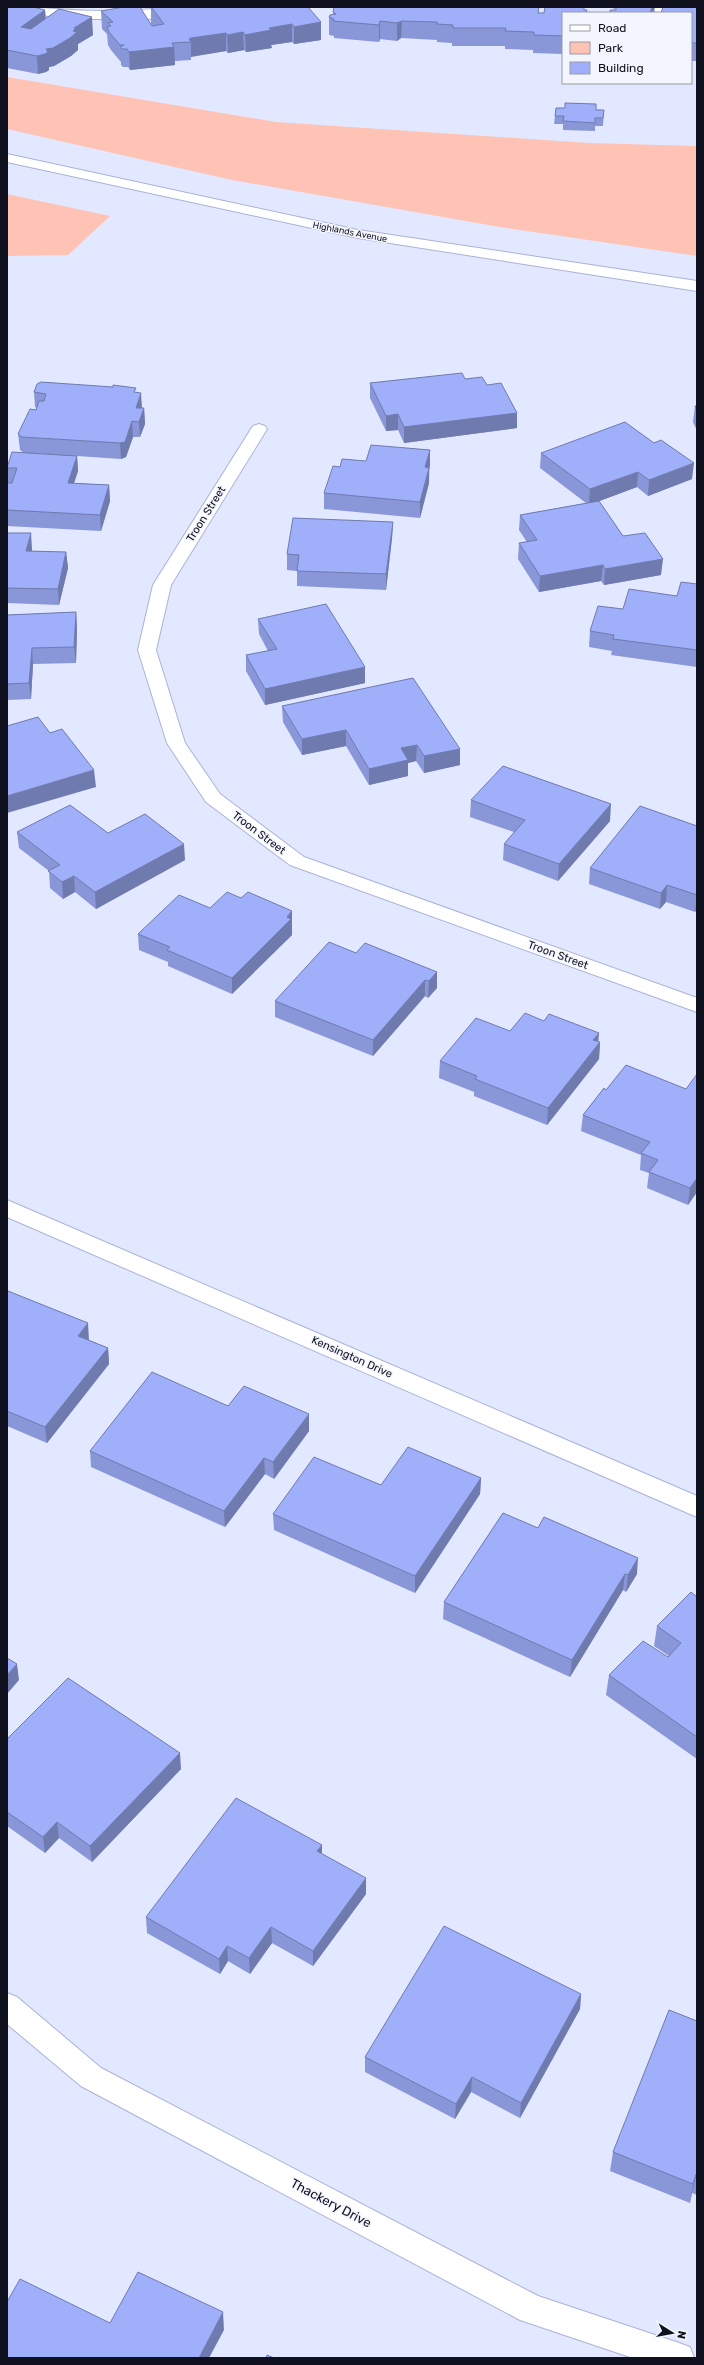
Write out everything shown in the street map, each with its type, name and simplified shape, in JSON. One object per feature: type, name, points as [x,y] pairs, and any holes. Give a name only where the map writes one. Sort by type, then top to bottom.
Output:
[{"type":"street","points":[[7,8],[81,15],[148,15],[201,7]]},
{"type":"street","points":[[648,7],[697,11]]},
{"type":"street","name":"Highlands Avenue","points":[[7,158],[358,234],[697,286]]},
{"type":"street","name":"Troon Street","points":[[259,429],[162,585],[147,650],[176,743],[213,798],[297,861],[697,1005]]},
{"type":"street","name":"Kensington Drive","points":[[7,1208],[14,1209],[697,1507]]},
{"type":"street","name":"Thackery Drive","points":[[7,2006],[91,2077],[531,2309],[679,2358]]},
{"type":"green space","points":[[7,77],[276,122],[589,143],[697,146],[697,256],[500,227],[232,180],[7,129]]},
{"type":"green space","points":[[7,194],[110,216],[68,255],[7,256]]},
{"type":"building","points":[[7,7],[33,7],[45,10],[21,27],[31,29],[59,9],[92,17],[74,28],[76,28],[73,31],[77,32],[70,38],[53,48],[46,49],[48,52],[45,54],[37,56],[7,50]]},
{"type":"building","points":[[124,7],[140,7],[152,26],[164,24],[151,7],[308,7],[321,22],[294,27],[292,24],[269,28],[271,30],[245,35],[243,32],[191,38],[189,39],[191,42],[172,43],[174,47],[129,52],[127,49],[122,49],[120,47],[124,45],[120,45],[109,32],[107,27],[111,26],[108,23],[113,22],[101,11]]},
{"type":"building","points":[[334,7],[539,7],[538,13],[544,13],[545,7],[584,7],[584,10],[587,10],[586,12],[562,12],[562,36],[534,35],[534,32],[505,31],[506,28],[453,28],[453,25],[437,24],[437,22],[402,21],[397,23],[380,21],[379,25],[333,21],[334,19],[329,17],[330,15],[336,14],[333,12]]},
{"type":"building","points":[[614,7],[652,7],[650,12],[610,12],[610,10],[616,10],[616,8],[613,8]]},
{"type":"building","points":[[663,7],[697,7],[697,43],[692,43],[692,12],[661,12]]},
{"type":"building","points":[[565,103],[596,104],[596,110],[604,110],[603,118],[595,118],[595,123],[563,121],[564,116],[555,116],[556,108],[565,108]]},
{"type":"building","points":[[462,373],[465,379],[482,377],[487,385],[501,383],[517,413],[404,427],[398,414],[386,416],[370,383]]},
{"type":"building","points":[[41,382],[113,387],[113,385],[136,388],[134,392],[141,393],[136,408],[144,408],[139,422],[132,421],[125,442],[120,443],[22,437],[18,434],[30,409],[36,410],[39,401],[44,401],[46,394],[34,392],[37,384]]},
{"type":"building","points":[[625,422],[654,443],[661,440],[694,463],[649,480],[638,472],[590,489],[541,453]]},
{"type":"building","points":[[371,445],[430,450],[425,467],[429,468],[420,502],[324,493],[333,466],[340,467],[342,459],[366,461]]},
{"type":"building","points":[[12,452],[77,456],[68,483],[109,485],[100,515],[7,510],[7,483],[12,483],[17,468],[7,468]]},
{"type":"building","points":[[599,501],[623,536],[645,533],[663,559],[605,569],[603,565],[540,576],[519,543],[537,540],[520,515]]},
{"type":"building","points":[[293,518],[393,522],[386,574],[297,571],[299,555],[287,554]]},
{"type":"building","points":[[7,533],[31,533],[26,551],[66,552],[58,589],[7,588]]},
{"type":"building","points":[[681,582],[697,584],[697,650],[613,639],[614,635],[590,631],[598,606],[623,609],[629,589],[677,596]]},
{"type":"building","points":[[326,604],[365,667],[265,689],[246,655],[277,649],[258,619]]},
{"type":"building","points":[[76,612],[74,647],[32,648],[29,683],[7,684],[7,615]]},
{"type":"building","points":[[413,678],[460,749],[424,756],[417,745],[401,748],[408,760],[369,769],[346,730],[302,739],[282,706]]},
{"type":"building","points":[[38,717],[50,733],[62,729],[94,770],[7,796],[7,726]]},
{"type":"building","points":[[503,766],[611,804],[559,864],[504,844],[525,820],[471,800]]},
{"type":"building","points":[[70,805],[108,833],[145,814],[184,844],[95,892],[74,876],[62,882],[48,871],[60,865],[17,832]]},
{"type":"building","points":[[640,806],[697,826],[697,895],[667,885],[661,893],[590,868]]},
{"type":"building","points":[[227,892],[241,898],[248,892],[292,911],[287,917],[291,919],[232,978],[167,950],[170,947],[138,934],[179,895],[210,908]]},
{"type":"building","points":[[329,942],[356,953],[365,943],[437,972],[429,981],[425,980],[373,1040],[275,1001]]},
{"type":"building","points":[[525,1013],[544,1021],[549,1014],[599,1033],[593,1040],[600,1042],[548,1108],[475,1079],[477,1076],[440,1061],[476,1018],[510,1031]]},
{"type":"building","points":[[626,1065],[686,1089],[697,1074],[697,1178],[690,1188],[649,1172],[658,1160],[641,1153],[650,1142],[583,1115],[604,1088],[606,1090]]},
{"type":"building","points":[[8,1291],[88,1323],[78,1336],[108,1348],[45,1427],[7,1411]]},
{"type":"building","points":[[152,1372],[228,1406],[244,1386],[309,1414],[273,1462],[264,1458],[224,1511],[90,1451]]},
{"type":"building","points":[[408,1447],[481,1478],[415,1576],[273,1514],[314,1457],[381,1485]]},
{"type":"building","points":[[503,1513],[538,1528],[544,1517],[638,1558],[628,1575],[625,1574],[572,1660],[444,1602]]},
{"type":"building","points":[[691,1592],[697,1597],[697,1737],[609,1675],[643,1641],[668,1657],[681,1643],[657,1626]]},
{"type":"building","points":[[7,1658],[17,1664],[7,1675]]},
{"type":"building","points":[[68,1678],[180,1753],[90,1846],[57,1822],[43,1837],[7,1812],[7,1739]]},
{"type":"building","points":[[236,1798],[322,1845],[317,1851],[366,1878],[313,1951],[271,1927],[249,1958],[227,1946],[219,1959],[146,1917]]},
{"type":"building","points":[[444,1926],[581,1994],[521,2103],[472,2077],[456,2104],[365,2057]]},
{"type":"building","points":[[669,2010],[697,2021],[697,2175],[696,2174],[693,2184],[613,2152]]},
{"type":"building","points":[[138,2272],[223,2312],[199,2358],[7,2358],[7,2302],[20,2279],[110,2323]]},
{"type":"building","points":[[267,2355],[274,2358],[266,2358]]}]
